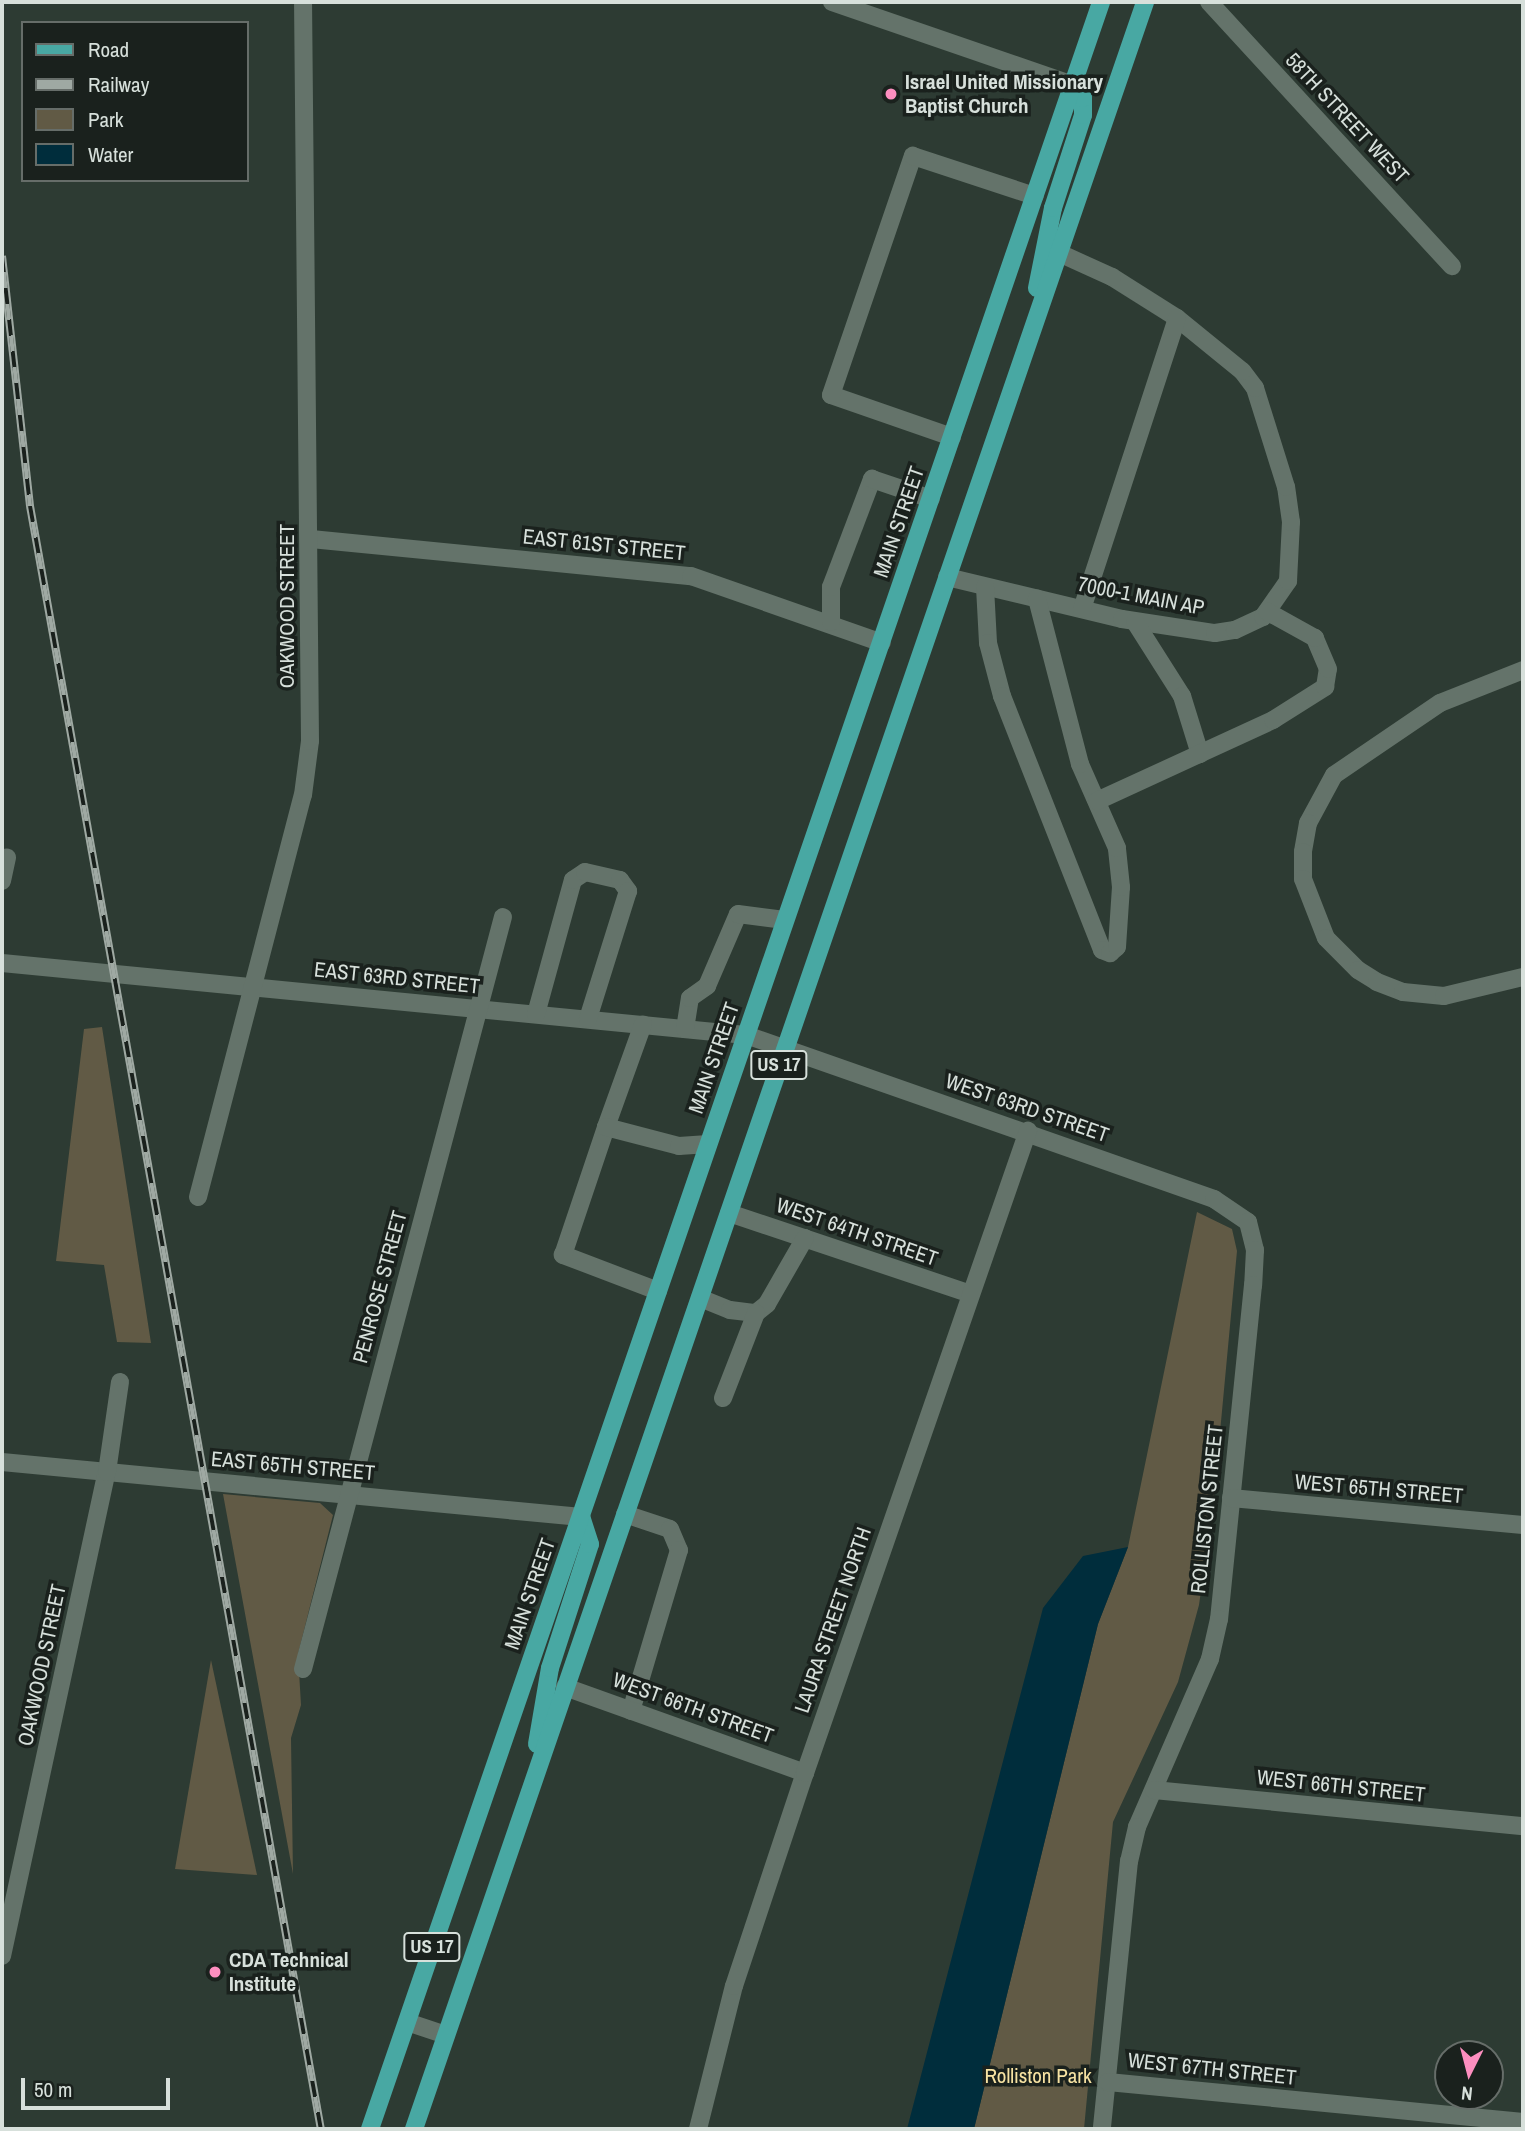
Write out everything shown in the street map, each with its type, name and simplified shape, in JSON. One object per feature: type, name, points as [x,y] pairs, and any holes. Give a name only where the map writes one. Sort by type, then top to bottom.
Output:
[{"type":"main road","name":"MAIN STREET","points":[[370,2129],[1101,2]]},
{"type":"main road","name":"US 17","points":[[414,2129],[1145,2]]},
{"type":"main road","points":[[1023,356],[1053,208],[1083,114],[1083,98],[1073,85]]},
{"type":"main road","points":[[527,1799],[550,1668],[590,1544],[581,1517]]},
{"type":"street","name":"OAKWOOD STREET","points":[[198,1197],[255,986],[305,782],[310,741],[311,539],[303,2]]},
{"type":"street","points":[[832,2],[1073,85]]},
{"type":"street","name":"58TH STREET WEST","points":[[1209,2],[1452,266]]},
{"type":"street","points":[[952,437],[831,396],[839,370],[913,156],[1035,196]]},
{"type":"street","points":[[1059,253],[1112,277],[1177,318],[1242,371],[1255,388],[1276,446],[1291,522],[1288,581],[1268,612],[1315,638],[1328,669],[1325,687],[1283,715],[1097,801]]},
{"type":"street","points":[[1082,609],[1177,318]]},
{"type":"street","points":[[831,622],[831,587],[872,479],[931,499]]},
{"type":"street","name":"EAST 61ST STREET","points":[[311,539],[691,576],[831,622],[882,643]]},
{"type":"street","name":"7000-1 MAIN AP","points":[[947,577],[1135,622],[1215,633],[1250,624],[1268,612]]},
{"type":"street","points":[[985,587],[988,643],[1002,696],[1101,950],[1110,953],[1117,947],[1121,887],[1116,848],[1080,764],[1037,599]]},
{"type":"street","points":[[1135,622],[1182,696],[1200,754]]},
{"type":"street","points":[[1523,670],[1440,703],[1407,722],[1325,785],[1308,824],[1303,879],[1326,938],[1358,970],[1403,992],[1423,996],[1464,994],[1523,977]]},
{"type":"street","points":[[2,881],[6,858]]},
{"type":"street","points":[[536,1014],[573,880],[585,872],[620,880],[628,891],[588,1019]]},
{"type":"street","points":[[685,1028],[690,998],[707,986],[738,914],[785,920]]},
{"type":"street","name":"PENROSE STREET","points":[[303,1669],[503,917]]},
{"type":"street","name":"EAST 63RD STREET","points":[[2,963],[685,1028],[746,1035],[786,1048]]},
{"type":"street","points":[[643,1024],[563,1255],[658,1291]]},
{"type":"street","name":"WEST 63RD STREET","points":[[786,1048],[1028,1131],[1214,1199],[1248,1222]]},
{"type":"street","points":[[606,1127],[679,1146],[708,1144]]},
{"type":"street","name":"LAURA STREET NORTH","points":[[698,2129],[734,1986],[805,1773],[1028,1131]]},
{"type":"street","name":"WEST 64TH STREET","points":[[729,1213],[971,1294]]},
{"type":"street","name":"ROLLISTON STREET","points":[[1154,1790],[1210,1659],[1219,1619],[1254,1273],[1255,1250],[1248,1222]]},
{"type":"street","points":[[723,1398],[755,1313],[767,1304],[805,1238]]},
{"type":"street","points":[[700,1298],[737,1312],[755,1313]]},
{"type":"street","name":"OAKWOOD STREET","points":[[2,1956],[107,1472],[120,1382]]},
{"type":"street","name":"EAST 65TH STREET","points":[[2,1462],[581,1517]]},
{"type":"street","name":"WEST 65TH STREET","points":[[1231,1499],[1523,1525]]},
{"type":"street","points":[[625,1514],[670,1529],[679,1550],[631,1711]]},
{"type":"street","name":"WEST 66TH STREET","points":[[565,1687],[805,1773]]},
{"type":"street","name":"WEST 66TH STREET","points":[[1154,1790],[1523,1826]]},
{"type":"street","name":"WEST 67TH STREET","points":[[1154,1790],[1137,1827],[1129,1861],[1108,2082],[1523,2122]]},
{"type":"street","points":[[407,2022],[446,2035]]},
{"type":"street","points":[[1102,2129],[1108,2082]]},
{"type":"green space","points":[[102,1027],[151,1343],[117,1342],[104,1265],[56,1261],[84,1029]]},
{"type":"green space","name":"Rolliston Park","points":[[1197,1212],[1232,1229],[1237,1251],[1213,1507],[1199,1605],[1178,1682],[1113,1822],[1084,2129],[974,2129],[1098,1624],[1128,1547]]},
{"type":"green space","points":[[223,1494],[320,1503],[333,1515],[298,1654],[301,1705],[291,1738],[293,1874]]},
{"type":"green space","points":[[211,1660],[257,1875],[175,1869]]},
{"type":"water","points":[[1128,1547],[1098,1624],[974,2129],[907,2129],[1043,1608],[1083,1556]]},
{"type":"railway","points":[[2,256],[30,506],[321,2129]]},
{"type":"place","name":"Israel United Missionary Baptist Church","points":[[891,94]]},
{"type":"place","name":"CDA Technical Institute","points":[[215,1972]]}]
